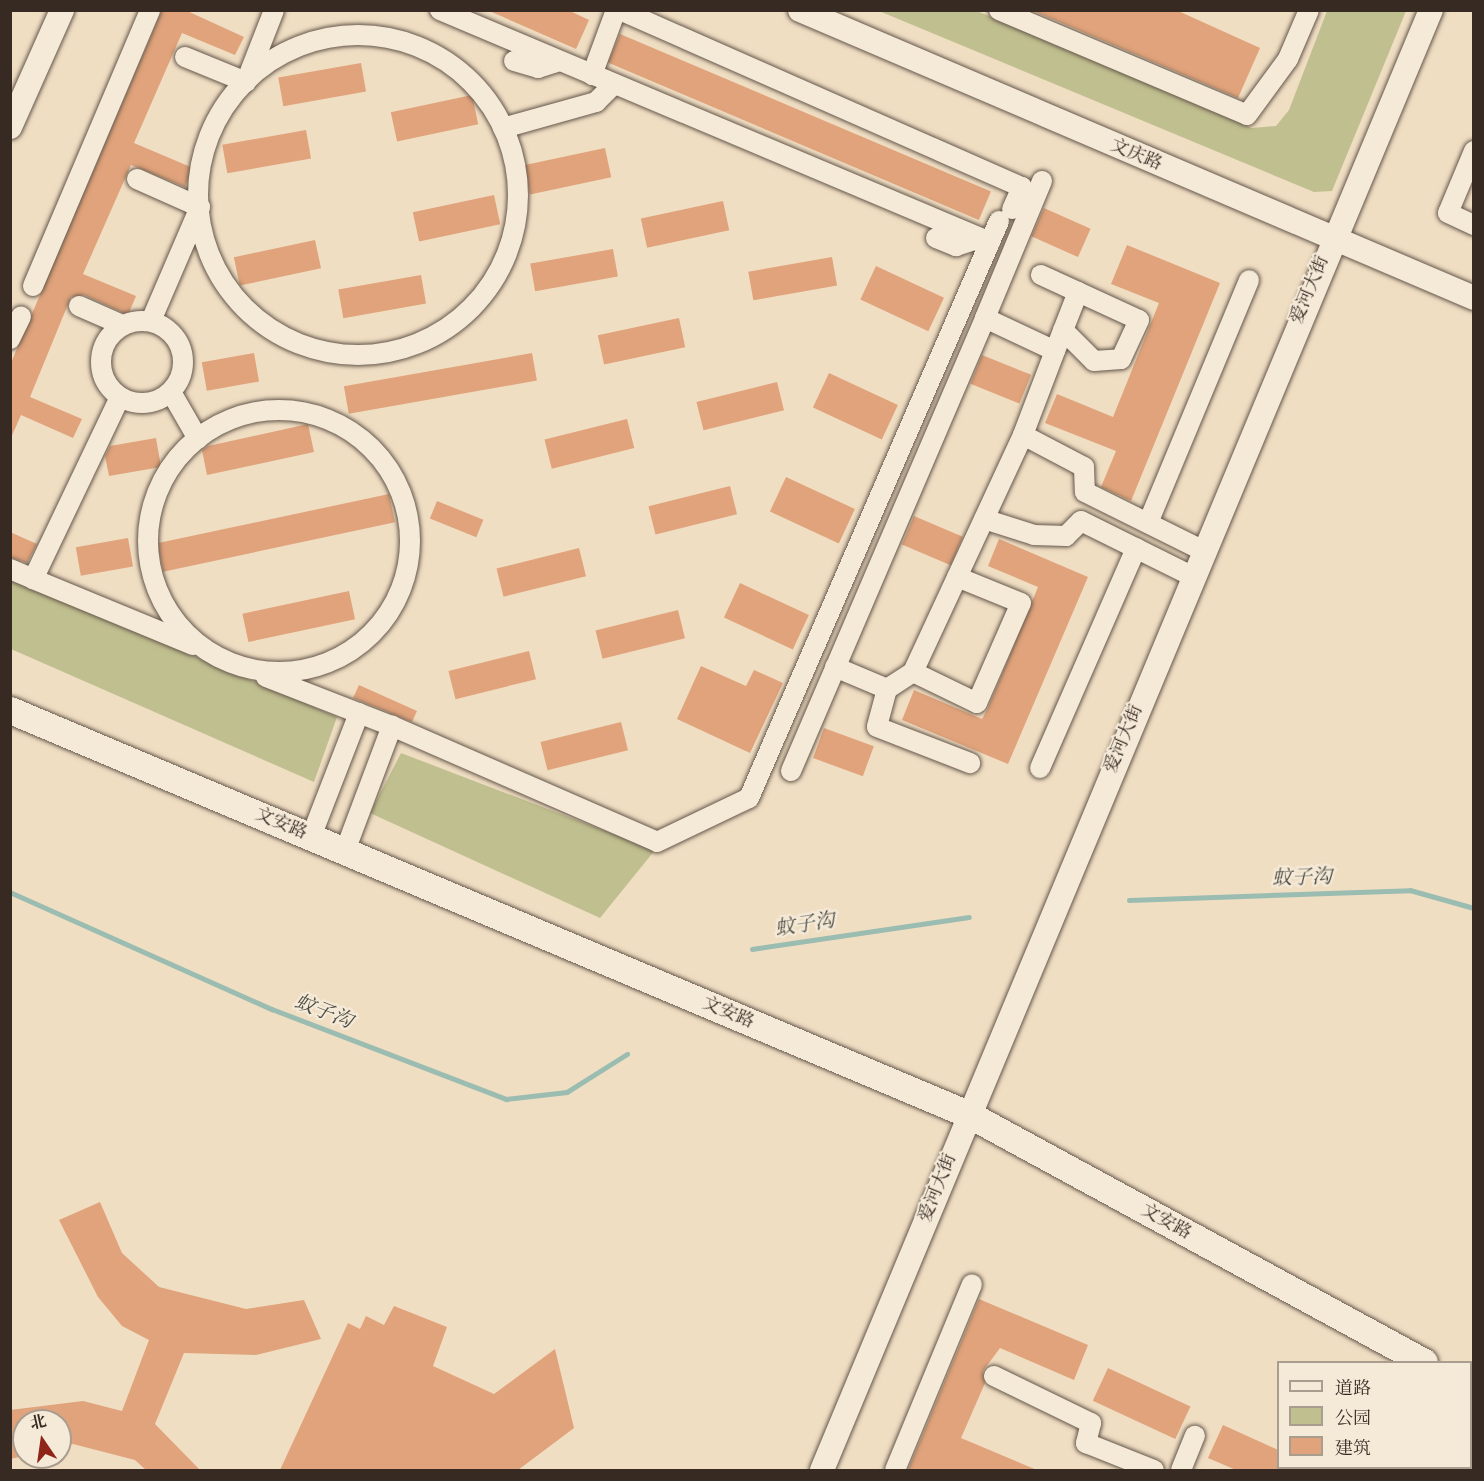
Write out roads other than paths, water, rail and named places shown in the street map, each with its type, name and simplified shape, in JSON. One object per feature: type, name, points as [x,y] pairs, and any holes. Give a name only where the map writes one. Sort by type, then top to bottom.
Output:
[{"type":"main road","name":"文安路","points":[[10,710],[968,1114],[1422,1361]]},
{"type":"street","points":[[10,127],[62,10]]},
{"type":"street","points":[[33,286],[150,10]]},
{"type":"street","points":[[246,82],[274,10]]},
{"type":"street","points":[[440,10],[985,240]]},
{"type":"street","points":[[10,569],[243,668],[392,726],[657,842],[749,798],[985,240],[1006,215],[1022,187],[618,10],[592,75]]},
{"type":"street","name":"文庆路","points":[[800,10],[1473,298]]},
{"type":"street","points":[[999,10],[1247,115],[1288,59],[1301,13]]},
{"type":"street","name":"爱河大街","points":[[822,1470],[1202,550],[1431,10]]},
{"type":"street","points":[[349,34],[403,40],[452,63],[490,101],[503,128],[513,150],[519,203],[508,256],[479,302],[436,335],[385,353],[331,353],[287,339],[248,312],[219,276],[202,232],[200,207],[207,140],[229,99],[246,82],[262,66],[303,44],[349,34]]},
{"type":"street","points":[[185,57],[246,82]]},
{"type":"street","points":[[514,61],[538,68],[559,62]]},
{"type":"street","points":[[503,128],[596,102],[614,84]]},
{"type":"street","points":[[1473,152],[1448,213],[1473,225]]},
{"type":"street","points":[[137,179],[200,207]]},
{"type":"street","points":[[791,771],[1042,181]]},
{"type":"street","points":[[150,321],[200,207]]},
{"type":"street","points":[[936,237],[956,246],[985,240]]},
{"type":"street","points":[[1041,275],[1139,320],[1121,359],[1094,361],[1063,330]]},
{"type":"street","points":[[1148,523],[1249,280]]},
{"type":"street","points":[[970,763],[878,727],[887,689],[913,672],[1023,435],[1078,292]]},
{"type":"street","points":[[79,306],[122,325],[150,321],[173,333],[184,356],[171,392],[148,403],[120,397],[103,375],[100,361],[107,340],[122,325]]},
{"type":"street","points":[[10,339],[21,316]]},
{"type":"street","points":[[985,318],[1055,351]]},
{"type":"street","points":[[171,392],[198,439]]},
{"type":"street","points":[[33,579],[120,397]]},
{"type":"street","points":[[202,649],[170,617],[151,575],[147,534],[155,494],[176,459],[198,439],[243,414],[284,409],[325,417],[361,437],[388,468],[407,509],[410,554],[401,587],[371,635],[333,661],[289,672],[243,668]]},
{"type":"street","points":[[1023,435],[1084,467],[1085,492],[1202,550]]},
{"type":"street","points":[[984,519],[1034,535],[1066,537],[1081,521],[1192,576]]},
{"type":"street","points":[[1040,768],[1136,548]]},
{"type":"street","points":[[913,672],[977,703],[1020,603],[957,577]]},
{"type":"street","points":[[835,667],[887,689]]},
{"type":"street","points":[[310,837],[359,713]]},
{"type":"street","points":[[345,851],[392,726]]},
{"type":"street","points":[[895,1470],[972,1284]]},
{"type":"street","points":[[994,1376],[1091,1423],[1086,1443],[1154,1470]]},
{"type":"street","points":[[1181,1470],[1195,1436]]},
{"type":"waterway","name":"蚊子沟","points":[[1129,900],[1410,890],[1474,908]]},
{"type":"waterway","name":"蚊子沟","points":[[10,892],[272,1009],[506,1099],[567,1092],[627,1054]]},
{"type":"waterway","name":"蚊子沟","points":[[752,949],[969,917]]}]
